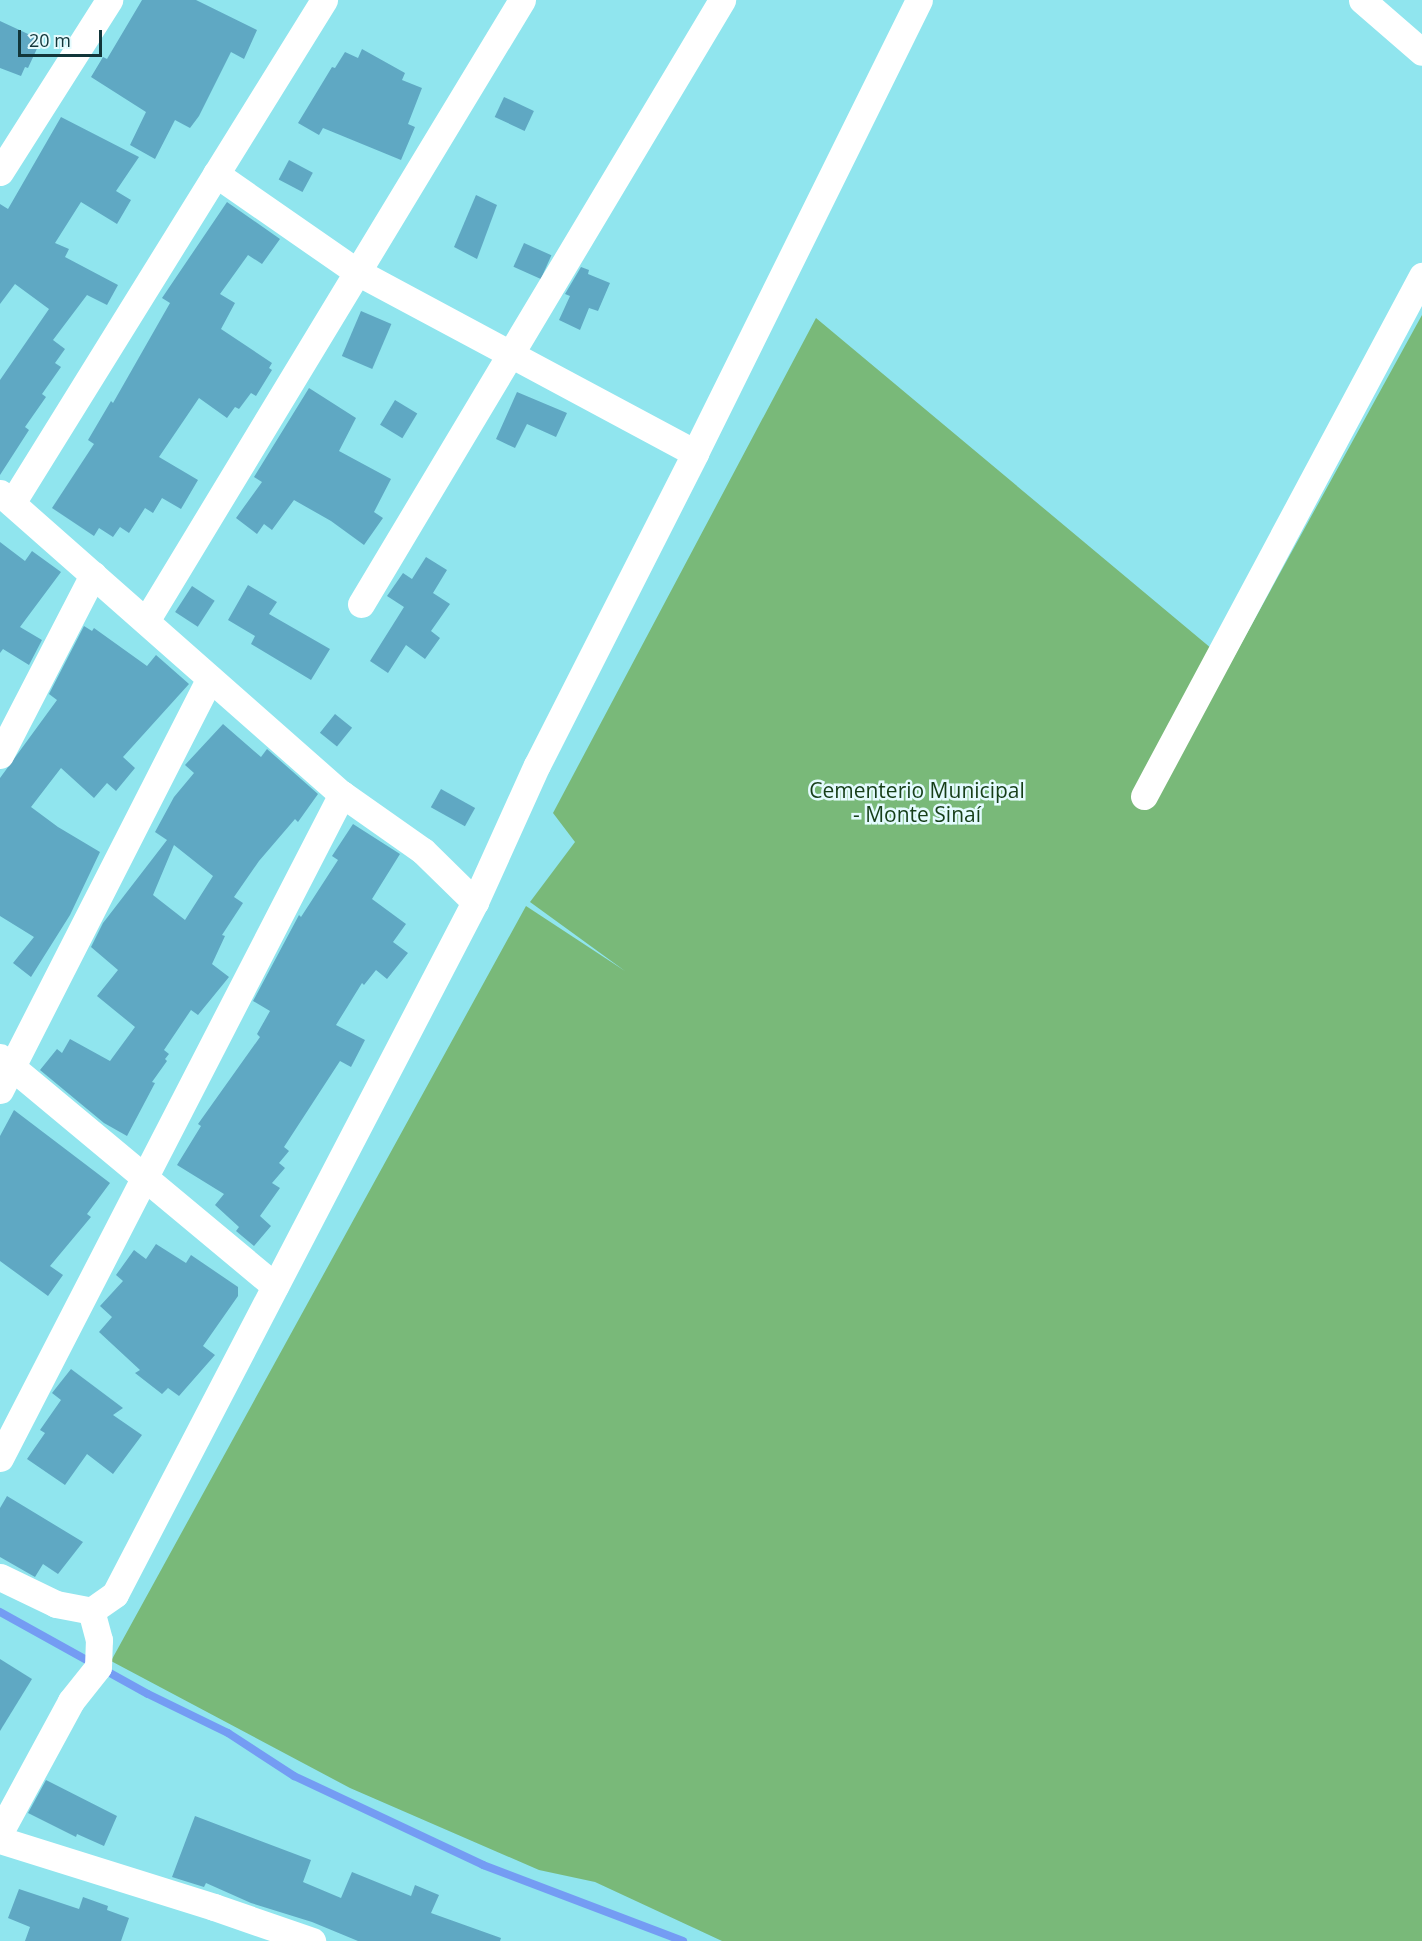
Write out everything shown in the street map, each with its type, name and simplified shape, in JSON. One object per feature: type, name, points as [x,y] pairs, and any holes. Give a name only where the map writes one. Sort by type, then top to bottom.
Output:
[{"type":"street","points":[[0,172],[110,0]]},
{"type":"street","points":[[324,0],[216,174],[6,498],[342,794],[423,851],[475,902]]},
{"type":"street","points":[[146,621],[522,0]]},
{"type":"street","points":[[361,604],[722,0]]},
{"type":"street","points":[[0,1577],[56,1604],[91,1611],[115,1594],[475,902],[537,765],[919,0]]},
{"type":"street","points":[[1362,0],[1422,52]]},
{"type":"street","points":[[216,174],[357,272],[509,356],[694,453]]},
{"type":"street","points":[[1144,796],[1422,276]]},
{"type":"street","points":[[0,755],[93,575]]},
{"type":"street","points":[[210,678],[4,1072],[145,1179],[274,1286]]},
{"type":"street","points":[[0,1458],[342,794]]},
{"type":"street","points":[[0,1832],[71,1701],[98,1667],[99,1640],[91,1611]]},
{"type":"street","points":[[0,1840],[281,1936],[312,1941]]},
{"type":"green space","name":"Cementerio Municipal - Monte Sinaí","points":[[1422,315],[1422,1941],[722,1941],[595,1882],[539,1870],[350,1788],[111,1661],[526,906],[625,971],[530,902],[575,842],[553,813],[816,318],[1230,664]]},
{"type":"building","points":[[142,0],[196,0],[257,30],[244,59],[231,52],[199,116],[190,128],[175,120],[155,159],[130,145],[146,112],[91,77],[103,57],[107,59]]},
{"type":"building","points":[[0,21],[41,40],[28,68],[25,67],[21,76],[0,68]]},
{"type":"building","points":[[362,49],[405,73],[402,80],[422,88],[408,124],[415,127],[401,160],[323,128],[319,135],[298,123],[332,67],[335,68],[345,52],[358,58]]},
{"type":"building","points":[[504,97],[534,111],[525,131],[495,117]]},
{"type":"building","points":[[61,117],[139,157],[116,191],[131,200],[117,224],[81,202],[55,243],[69,249],[65,257],[118,285],[107,305],[87,295],[53,340],[65,349],[55,363],[61,367],[42,394],[46,397],[25,427],[29,430],[0,475],[0,380],[49,309],[15,284],[0,304],[0,204],[8,209]]},
{"type":"building","points":[[289,160],[313,173],[303,192],[279,179]]},
{"type":"building","points":[[476,195],[497,205],[477,259],[454,247]]},
{"type":"building","points":[[227,202],[280,239],[262,264],[248,255],[220,294],[235,303],[221,329],[272,363],[269,368],[272,370],[256,396],[251,393],[239,409],[235,407],[227,418],[199,398],[159,457],[198,480],[181,509],[162,498],[153,513],[145,508],[129,533],[120,527],[113,537],[99,528],[94,536],[52,508],[94,444],[88,440],[111,401],[113,403],[170,303],[162,298]]},
{"type":"building","points":[[524,243],[551,255],[541,279],[513,267]]},
{"type":"building","points":[[581,267],[589,270],[588,274],[610,283],[598,311],[589,308],[580,330],[559,320],[570,296],[565,294]]},
{"type":"building","points":[[361,311],[391,324],[372,369],[342,356]]},
{"type":"building","points":[[309,388],[356,418],[339,451],[391,479],[374,512],[383,518],[364,545],[331,521],[294,500],[272,530],[264,524],[257,534],[236,518],[262,482],[254,477]]},
{"type":"building","points":[[517,392],[567,413],[556,437],[527,424],[515,448],[496,439]]},
{"type":"building","points":[[395,400],[417,413],[402,438],[380,425]]},
{"type":"building","points":[[0,542],[25,561],[32,551],[61,572],[20,627],[42,640],[29,665],[3,649],[0,653]]},
{"type":"building","points":[[426,557],[447,570],[433,593],[450,604],[431,631],[440,638],[425,659],[406,645],[388,673],[370,661],[404,607],[387,596],[403,573],[412,579]]},
{"type":"building","points":[[248,585],[277,602],[269,614],[330,649],[311,680],[251,644],[255,636],[228,620]]},
{"type":"building","points":[[192,586],[215,601],[198,627],[175,612]]},
{"type":"building","points":[[84,626],[92,631],[94,628],[147,666],[156,655],[189,684],[123,757],[135,768],[116,791],[107,783],[94,798],[61,768],[31,807],[58,827],[100,852],[70,915],[31,977],[13,963],[34,937],[0,916],[0,778],[57,700],[49,694]]},
{"type":"building","points":[[335,714],[352,728],[337,746],[320,733]]},
{"type":"building","points":[[223,724],[261,757],[267,749],[318,794],[298,822],[295,819],[259,861],[234,897],[243,903],[222,935],[225,936],[212,964],[229,977],[198,1015],[191,1010],[164,1050],[169,1054],[165,1059],[167,1061],[152,1082],[155,1083],[127,1136],[104,1123],[40,1070],[57,1049],[62,1053],[70,1039],[110,1061],[135,1027],[97,996],[118,970],[91,947],[103,923],[167,840],[155,832],[174,797],[194,773],[185,765]],"holes":[[[174,845],[213,876],[185,920],[153,895]]]},
{"type":"building","points":[[441,789],[475,808],[465,826],[431,807]]},
{"type":"building","points":[[353,824],[400,854],[372,899],[406,924],[393,942],[408,953],[387,979],[376,970],[364,985],[362,983],[336,1025],[365,1040],[351,1067],[340,1061],[284,1147],[289,1151],[279,1163],[285,1168],[272,1183],[280,1188],[260,1216],[271,1226],[254,1246],[236,1231],[239,1227],[215,1205],[224,1194],[177,1165],[201,1126],[198,1124],[260,1037],[257,1034],[270,1011],[253,1001],[299,915],[301,917],[338,860],[332,856]]},
{"type":"building","points":[[14,1110],[110,1183],[87,1214],[91,1217],[50,1266],[63,1275],[48,1296],[0,1261],[0,1136]]},
{"type":"building","points":[[156,1244],[186,1263],[191,1255],[238,1287],[238,1296],[203,1346],[215,1355],[179,1396],[168,1388],[162,1394],[135,1373],[140,1370],[99,1332],[112,1317],[100,1306],[123,1281],[116,1275],[134,1250],[146,1259]]},
{"type":"building","points":[[71,1369],[123,1408],[113,1415],[142,1435],[113,1474],[87,1454],[65,1485],[27,1459],[45,1433],[40,1430],[61,1400],[52,1393]]},
{"type":"building","points":[[7,1496],[83,1542],[58,1574],[43,1564],[35,1577],[0,1557],[0,1508]]},
{"type":"building","points":[[0,1659],[32,1679],[0,1731]]},
{"type":"building","points":[[46,1780],[117,1816],[104,1846],[77,1834],[76,1837],[28,1813]]},
{"type":"building","points":[[195,1816],[311,1860],[303,1882],[341,1898],[352,1872],[411,1896],[415,1885],[439,1895],[431,1913],[501,1938],[500,1941],[358,1941],[312,1922],[251,1903],[206,1883],[204,1887],[172,1877]]},
{"type":"building","points":[[19,1889],[79,1909],[83,1897],[108,1906],[107,1910],[129,1918],[121,1941],[25,1941],[30,1927],[8,1918]]},
{"type":"waterway","points":[[0,1612],[148,1694],[228,1733],[294,1776],[483,1865],[683,1941]]}]
